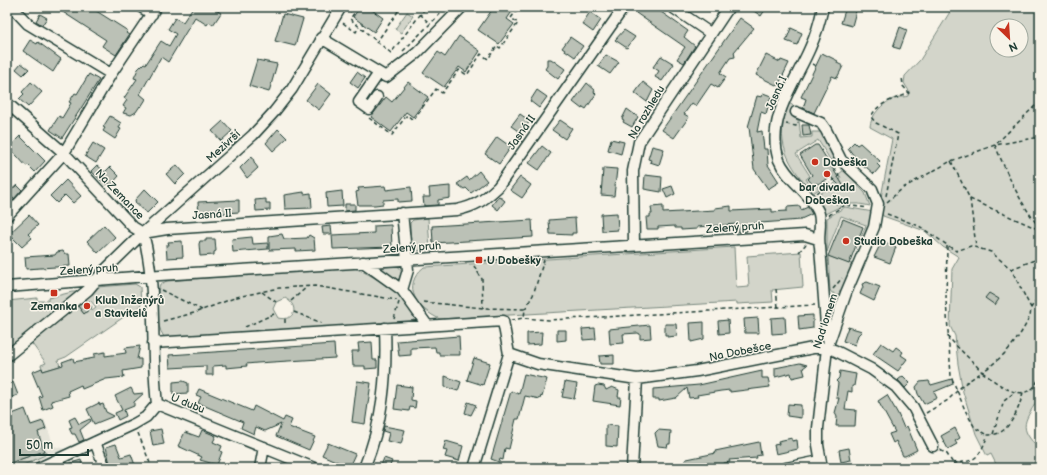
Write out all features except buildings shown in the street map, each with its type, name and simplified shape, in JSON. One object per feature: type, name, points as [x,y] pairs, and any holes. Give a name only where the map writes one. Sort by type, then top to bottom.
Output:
[{"type":"street","points":[[12,7],[28,24],[111,74]]},
{"type":"street","points":[[7,216],[64,153],[111,74],[154,10],[142,7]]},
{"type":"street","points":[[321,38],[386,77],[417,52],[462,7]]},
{"type":"street","name":"Jasná II","points":[[143,233],[167,229],[457,210],[472,207],[485,199],[498,187],[624,7]]},
{"type":"street","points":[[672,7],[710,33]]},
{"type":"street","name":"Na rozhledu","points":[[634,246],[633,171],[640,142],[710,33],[729,7]]},
{"type":"street","name":"Jasná I","points":[[824,7],[810,48],[780,110],[774,139],[780,161],[793,180],[811,198],[819,212],[820,221],[813,240],[820,247],[826,304],[827,348]]},
{"type":"street","name":"Mezivrší","points":[[7,356],[88,290],[95,280],[143,233],[206,178],[274,112],[292,89],[321,38],[345,10]]},
{"type":"street","points":[[377,97],[369,109],[359,102],[380,73]]},
{"type":"street","name":"Na Zemance","points":[[7,103],[64,153],[133,227],[143,233],[147,248],[150,276],[157,404]]},
{"type":"street","points":[[798,113],[821,123],[841,160],[872,189],[878,204],[882,209]]},
{"type":"street","name":"Nad lomem","points":[[821,464],[818,428],[827,348],[846,293],[882,209]]},
{"type":"street","points":[[401,295],[408,270],[402,213]]},
{"type":"street","name":"Zelený pruh","points":[[7,287],[363,262],[807,235],[813,240]]},
{"type":"street","points":[[363,262],[401,295],[427,325]]},
{"type":"street","points":[[154,343],[503,321],[509,354],[474,468]]},
{"type":"street","points":[[364,468],[382,409],[389,328]]},
{"type":"street","name":"Na Dobešce","points":[[509,354],[538,364],[638,379],[697,371],[813,348],[827,348],[871,369],[896,387],[913,407],[933,446]]},
{"type":"street","points":[[632,468],[638,379]]},
{"type":"street","name":"U dubu","points":[[39,468],[134,424],[146,417],[157,404],[314,468]]},
{"type":"street","points":[[95,442],[105,468]]},
{"type":"street","points":[[260,468],[264,447]]},
{"type":"street","points":[[786,468],[821,464]]},
{"type":"path","points":[[345,10],[354,7],[355,12],[350,19],[376,43],[391,53],[426,7]]},
{"type":"path","points":[[376,43],[401,7]]},
{"type":"path","points":[[420,7],[424,10]]},
{"type":"path","points":[[402,52],[447,7]]},
{"type":"path","points":[[368,118],[392,135],[408,115],[413,120],[436,89],[442,93],[459,70],[466,75],[481,54],[488,59],[497,46],[500,48],[518,23],[511,18],[519,7]]},
{"type":"path","points":[[420,14],[430,24]]},
{"type":"path","points":[[343,23],[356,32],[359,27]]},
{"type":"path","points":[[882,209],[898,134],[876,123],[871,117],[875,111],[896,97],[908,94],[908,91],[903,86],[902,77]]},
{"type":"path","points":[[995,145],[1040,101]]},
{"type":"path","points":[[781,123],[796,126],[798,113]]},
{"type":"path","points":[[882,209],[893,195],[903,188],[951,161],[995,145],[1040,137]]},
{"type":"path","points":[[995,145],[1009,177],[1030,216],[1040,229]]},
{"type":"path","points":[[951,161],[970,199],[976,247]]},
{"type":"path","points":[[814,196],[839,176],[834,168]]},
{"type":"path","points":[[824,181],[839,208]]},
{"type":"path","points":[[970,199],[1040,229]]},
{"type":"path","points":[[825,218],[845,205],[882,209],[919,226],[956,251],[971,246],[991,252],[1011,269],[1031,308]]},
{"type":"path","points":[[799,252],[813,240]]},
{"type":"path","points":[[947,246],[947,335],[950,376],[965,410],[975,428],[988,435],[1001,432],[1010,422],[1021,404],[1023,392]]},
{"type":"path","points":[[525,308],[533,295],[547,251]]},
{"type":"path","points":[[1011,269],[1040,258]]},
{"type":"path","points":[[472,261],[482,279],[483,308]]},
{"type":"path","points":[[152,323],[176,319],[237,297],[279,288],[307,287],[291,301]]},
{"type":"path","points":[[159,289],[202,310]]},
{"type":"path","points":[[776,289],[778,307]]},
{"type":"path","points":[[262,292],[276,302]]},
{"type":"path","points":[[389,328],[401,295]]},
{"type":"path","points":[[918,416],[948,400],[958,392],[964,384],[996,362],[1008,351],[1030,316],[1031,308],[1040,295]]},
{"type":"path","points":[[503,321],[524,318],[550,320],[826,304]]},
{"type":"path","points":[[294,312],[342,330]]},
{"type":"path","points":[[240,329],[274,314]]},
{"type":"path","points":[[947,335],[959,350],[972,360],[982,372],[1011,391],[1023,392],[1033,388],[1040,377]]},
{"type":"path","points":[[993,434],[1004,401],[1016,391]]},
{"type":"path","points":[[134,424],[152,468]]},
{"type":"path","points":[[953,463],[968,462],[978,456],[988,435]]},
{"type":"path","points":[[933,446],[947,454],[956,468]]},
{"type":"shaded area","points":[[953,7],[1040,7],[1040,396],[1027,418],[1025,429],[1032,441],[1040,449],[1040,465],[1031,468],[998,468],[991,454],[987,456],[976,434],[963,392],[955,336],[950,326],[952,269],[959,257],[943,247],[925,231],[883,216],[879,208],[892,139],[870,127],[873,117],[884,104],[899,97],[908,96],[909,91],[904,83],[905,76],[920,60]]},
{"type":"shaded area","points":[[407,12],[413,16],[401,33],[395,29]]},
{"type":"shaded area","points":[[789,103],[795,107],[791,116],[799,121],[801,138],[812,137],[812,132],[821,132],[836,158],[831,161],[818,140],[796,154],[810,176],[806,179],[811,187],[816,184],[819,189],[813,193],[790,162],[783,141],[782,129]]},
{"type":"shaded area","points":[[844,170],[865,193],[870,206],[852,204],[837,208],[825,214],[817,196],[841,179],[839,174]]},
{"type":"shaded area","points":[[845,207],[873,212],[872,220],[862,244],[859,242],[866,225],[841,216],[827,252],[827,218]]},
{"type":"shaded area","points":[[428,218],[430,250],[413,251],[411,247],[410,223],[413,220]]},
{"type":"shaded area","points":[[734,247],[736,288],[749,287],[747,256],[801,252],[803,287],[772,290],[773,302],[737,304],[737,302],[440,319],[425,310],[419,304],[413,289],[413,282],[417,274],[424,267]]},
{"type":"shaded area","points":[[828,256],[854,265],[834,315],[832,301],[834,298],[834,293],[830,290]]},
{"type":"shaded area","points":[[398,266],[402,271],[398,281],[395,281],[379,269],[381,267]]},
{"type":"shaded area","points":[[351,267],[368,274],[389,287],[407,303],[413,311],[415,318],[412,322],[164,337],[157,318],[157,297],[160,284],[167,281]],"holes":[[[285,298],[290,301],[294,309],[292,316],[284,319],[278,318],[273,309],[276,302]]]},
{"type":"shaded area","points":[[135,284],[140,287],[141,305],[66,357],[58,360],[60,366],[43,371],[41,365],[46,363],[30,341],[98,287]],"holes":[[[85,299],[88,302],[90,300],[96,307],[92,310],[91,308],[84,314],[77,305]]]},
{"type":"shaded area","points":[[72,292],[81,292],[7,351],[7,301],[37,298],[37,301],[48,301],[48,298]]},
{"type":"shaded area","points":[[44,419],[54,446],[65,449],[22,468],[7,468],[7,433]]},
{"type":"shaded area","points":[[44,451],[46,452],[45,455],[17,468],[8,468],[7,464]]},
{"type":"place","name":"Dobeška","points":[[815,162]]},
{"type":"place","name":"bar divadla Dobeška","points":[[827,174]]},
{"type":"place","name":"Studio Dobeška","points":[[846,241]]},
{"type":"place","name":"U Dobešky","points":[[479,260]]},
{"type":"place","name":"Zemanka","points":[[54,293]]},
{"type":"place","name":"Klub Inženýrů a Stavitelů","points":[[87,306]]}]
